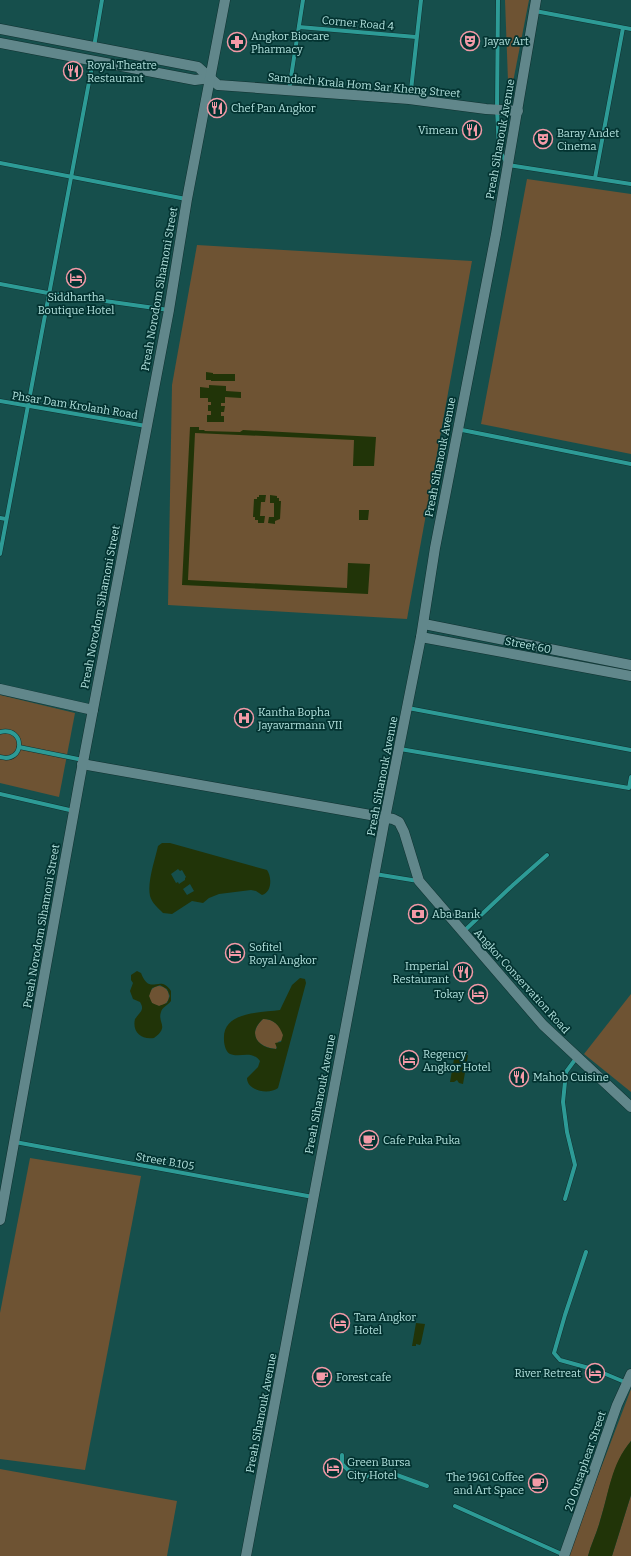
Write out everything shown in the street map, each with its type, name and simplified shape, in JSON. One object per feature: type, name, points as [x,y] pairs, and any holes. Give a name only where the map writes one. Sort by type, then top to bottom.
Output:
[{"type":"main road","name":"Preah Norodom Sihamoni Street","points":[[0,1220],[4,1176],[14,1142],[83,762],[169,310],[187,199],[225,0]]},
{"type":"main road","name":"Preah Sihanouk Avenue","points":[[246,1556],[385,818],[422,637],[435,548],[518,111],[536,0]]},
{"type":"main road","name":"Samdach Krala Hom Sar Kheng Street","points":[[0,29],[198,67],[218,85],[410,99],[518,111]]},
{"type":"main road","name":"Samdach Krala Hom Sar Kheng Street","points":[[0,43],[195,80],[211,78]]},
{"type":"main road","name":"Street 60","points":[[424,624],[631,665]]},
{"type":"main road","name":"Street 60","points":[[422,637],[631,676]]},
{"type":"main road","points":[[0,690],[93,710]]},
{"type":"main road","points":[[83,762],[393,819],[399,822],[404,832],[419,881]]},
{"type":"main road","name":"Angkor Conservation Road","points":[[419,881],[543,1025],[631,1107]]},
{"type":"main road","name":"20 Ousaphear Street","points":[[564,1556],[617,1405],[629,1378]]},
{"type":"street","points":[[94,47],[102,0]]},
{"type":"street","points":[[289,90],[303,0]]},
{"type":"street","points":[[410,99],[416,37],[422,0]]},
{"type":"street","points":[[498,0],[497,109],[499,150],[508,164],[631,184]]},
{"type":"street","points":[[534,11],[631,30]]},
{"type":"street","name":"Corner Road 4","points":[[299,27],[416,37]]},
{"type":"street","points":[[595,178],[623,28]]},
{"type":"street","points":[[0,554],[48,293],[72,177],[93,61]]},
{"type":"street","points":[[0,163],[187,199]]},
{"type":"street","points":[[0,284],[48,293],[169,310]]},
{"type":"street","name":"Phsar Dam Krolanh Road","points":[[0,402],[146,426]]},
{"type":"street","points":[[457,429],[631,464]]},
{"type":"street","points":[[0,518],[6,519]]},
{"type":"street","points":[[407,708],[631,750]]},
{"type":"street","points":[[0,732],[6,731],[13,733],[18,739],[19,747],[16,754],[10,758],[0,757]]},
{"type":"street","points":[[19,747],[83,762]]},
{"type":"street","points":[[399,749],[629,788],[631,777]]},
{"type":"street","points":[[0,794],[75,811]]},
{"type":"street","points":[[463,932],[547,855]]},
{"type":"street","points":[[375,874],[419,881]]},
{"type":"street","points":[[565,1199],[575,1165],[567,1132],[563,1102],[566,1072],[577,1057]]},
{"type":"street","name":"Street B.105","points":[[14,1142],[314,1197]]},
{"type":"street","points":[[586,1252],[554,1352],[560,1360],[629,1378]]},
{"type":"street","points":[[342,1455],[342,1464],[348,1470],[370,1477],[394,1474],[427,1486]]},
{"type":"street","points":[[455,1506],[564,1556]]},
{"type":"shaded area","points":[[505,0],[529,0],[513,82],[508,81]]},
{"type":"shaded area","points":[[527,179],[631,194],[631,454],[481,424]]},
{"type":"shaded area","points":[[197,245],[472,261],[407,619],[168,605],[172,385]]},
{"type":"shaded area","points":[[206,372],[213,374],[235,374],[235,381],[206,380]]},
{"type":"shaded area","points":[[209,385],[226,386],[226,391],[241,392],[241,398],[225,397],[225,403],[221,403],[221,406],[225,406],[224,412],[221,412],[221,416],[224,416],[224,422],[207,422],[207,415],[211,415],[211,411],[208,411],[208,405],[211,405],[211,402],[208,402],[208,398],[200,398],[200,387],[209,388]]},
{"type":"shaded area","points":[[190,427],[199,427],[199,430],[205,431],[240,432],[243,430],[376,437],[374,466],[353,466],[354,440],[195,433],[188,580],[347,588],[348,563],[370,564],[368,594],[182,585]]},
{"type":"shaded area","points":[[259,495],[266,495],[265,502],[261,502],[260,516],[265,516],[264,523],[258,523],[258,520],[255,520],[255,517],[253,517],[254,499],[257,499]]},
{"type":"shaded area","points":[[270,495],[277,496],[279,501],[281,501],[280,519],[275,521],[275,524],[268,523],[269,517],[274,517],[274,503],[270,503]]},
{"type":"shaded area","points":[[359,510],[369,510],[368,520],[359,520]]},
{"type":"shaded area","points":[[0,695],[75,713],[59,797],[0,783]]},
{"type":"shaded area","points":[[162,843],[170,843],[267,870],[270,876],[268,891],[262,895],[251,890],[219,894],[209,898],[203,903],[192,901],[172,914],[163,913],[152,901],[149,890],[150,878],[158,846]],"holes":[[[178,869],[180,871],[182,870],[186,877],[185,880],[179,884],[178,882],[176,883],[171,874]],[[190,884],[194,891],[187,895],[183,889]]]},
{"type":"shaded area","points":[[137,971],[141,973],[144,980],[148,983],[163,984],[171,991],[171,1001],[161,1012],[161,1030],[154,1038],[145,1038],[136,1031],[134,1024],[135,1019],[142,1007],[140,1002],[133,999],[130,991],[133,983],[131,980],[131,975]],"holes":[[[160,985],[167,989],[170,996],[167,1003],[159,1006],[152,1003],[149,996],[152,988]]]},
{"type":"shaded area","points":[[300,978],[305,979],[306,983],[278,1088],[269,1091],[254,1089],[248,1082],[247,1078],[258,1067],[260,1061],[250,1055],[230,1054],[226,1050],[224,1044],[225,1031],[229,1024],[244,1015],[280,1010],[292,985]],"holes":[[[263,1019],[276,1023],[283,1035],[281,1042],[275,1043],[276,1049],[264,1046],[256,1039],[255,1034],[258,1024]]]},
{"type":"shaded area","points":[[159,986],[166,989],[169,996],[166,1003],[159,1006],[152,1003],[149,996],[152,989]]},
{"type":"shaded area","points":[[631,994],[631,1092],[584,1054]]},
{"type":"shaded area","points":[[263,1019],[275,1022],[282,1032],[283,1040],[278,1042],[276,1049],[264,1046],[256,1039],[256,1030]]},
{"type":"shaded area","points":[[455,1053],[468,1055],[463,1084],[459,1083],[457,1080],[450,1082]]},
{"type":"shaded area","points":[[30,1158],[141,1176],[85,1470],[0,1459],[0,1313]]},
{"type":"shaded area","points":[[416,1323],[425,1324],[420,1345],[416,1344],[416,1346],[412,1346]]},
{"type":"shaded area","points":[[631,1389],[631,1441],[619,1459],[615,1469],[599,1525],[588,1556],[569,1556],[593,1489]]},
{"type":"shaded area","points":[[631,1441],[631,1495],[612,1556],[588,1556],[599,1525],[611,1479],[619,1459]]},
{"type":"shaded area","points":[[0,1469],[177,1501],[167,1556],[0,1556]]},
{"type":"shaded area","points":[[631,1495],[631,1556],[612,1556]]},
{"type":"place","name":"Jayav Art","points":[[470,41]]},
{"type":"place","name":"Angkor Biocare Pharmacy","points":[[237,42]]},
{"type":"place","name":"Royal Theatre Restaurant","points":[[73,71]]},
{"type":"place","name":"Chef Pan Angkor","points":[[217,108]]},
{"type":"place","name":"Vimean","points":[[472,130]]},
{"type":"place","name":"Baray Andet Cinema","points":[[543,139]]},
{"type":"place","name":"Siddhartha Boutique Hotel","points":[[76,278]]},
{"type":"place","name":"Kantha Bopha Jayavarmann VII","points":[[244,718]]},
{"type":"place","name":"Aba Bank","points":[[418,914]]},
{"type":"place","name":"Sofitel Royal Angkor","points":[[235,953]]},
{"type":"place","name":"Imperial Restaurant","points":[[463,972]]},
{"type":"place","name":"Tokay","points":[[478,994]]},
{"type":"place","name":"Regency Angkor Hotel","points":[[409,1060]]},
{"type":"place","name":"Mahob Cuisine","points":[[519,1077]]},
{"type":"place","name":"Cafe Puka Puka","points":[[369,1140]]},
{"type":"place","name":"Tara Angkor Hotel","points":[[340,1323]]},
{"type":"place","name":"River Retreat","points":[[595,1373]]},
{"type":"place","name":"Forest cafe","points":[[322,1377]]},
{"type":"place","name":"Green Bursa City Hotel","points":[[333,1468]]},
{"type":"place","name":"The 1961 Coffee and Art Space","points":[[538,1483]]}]
